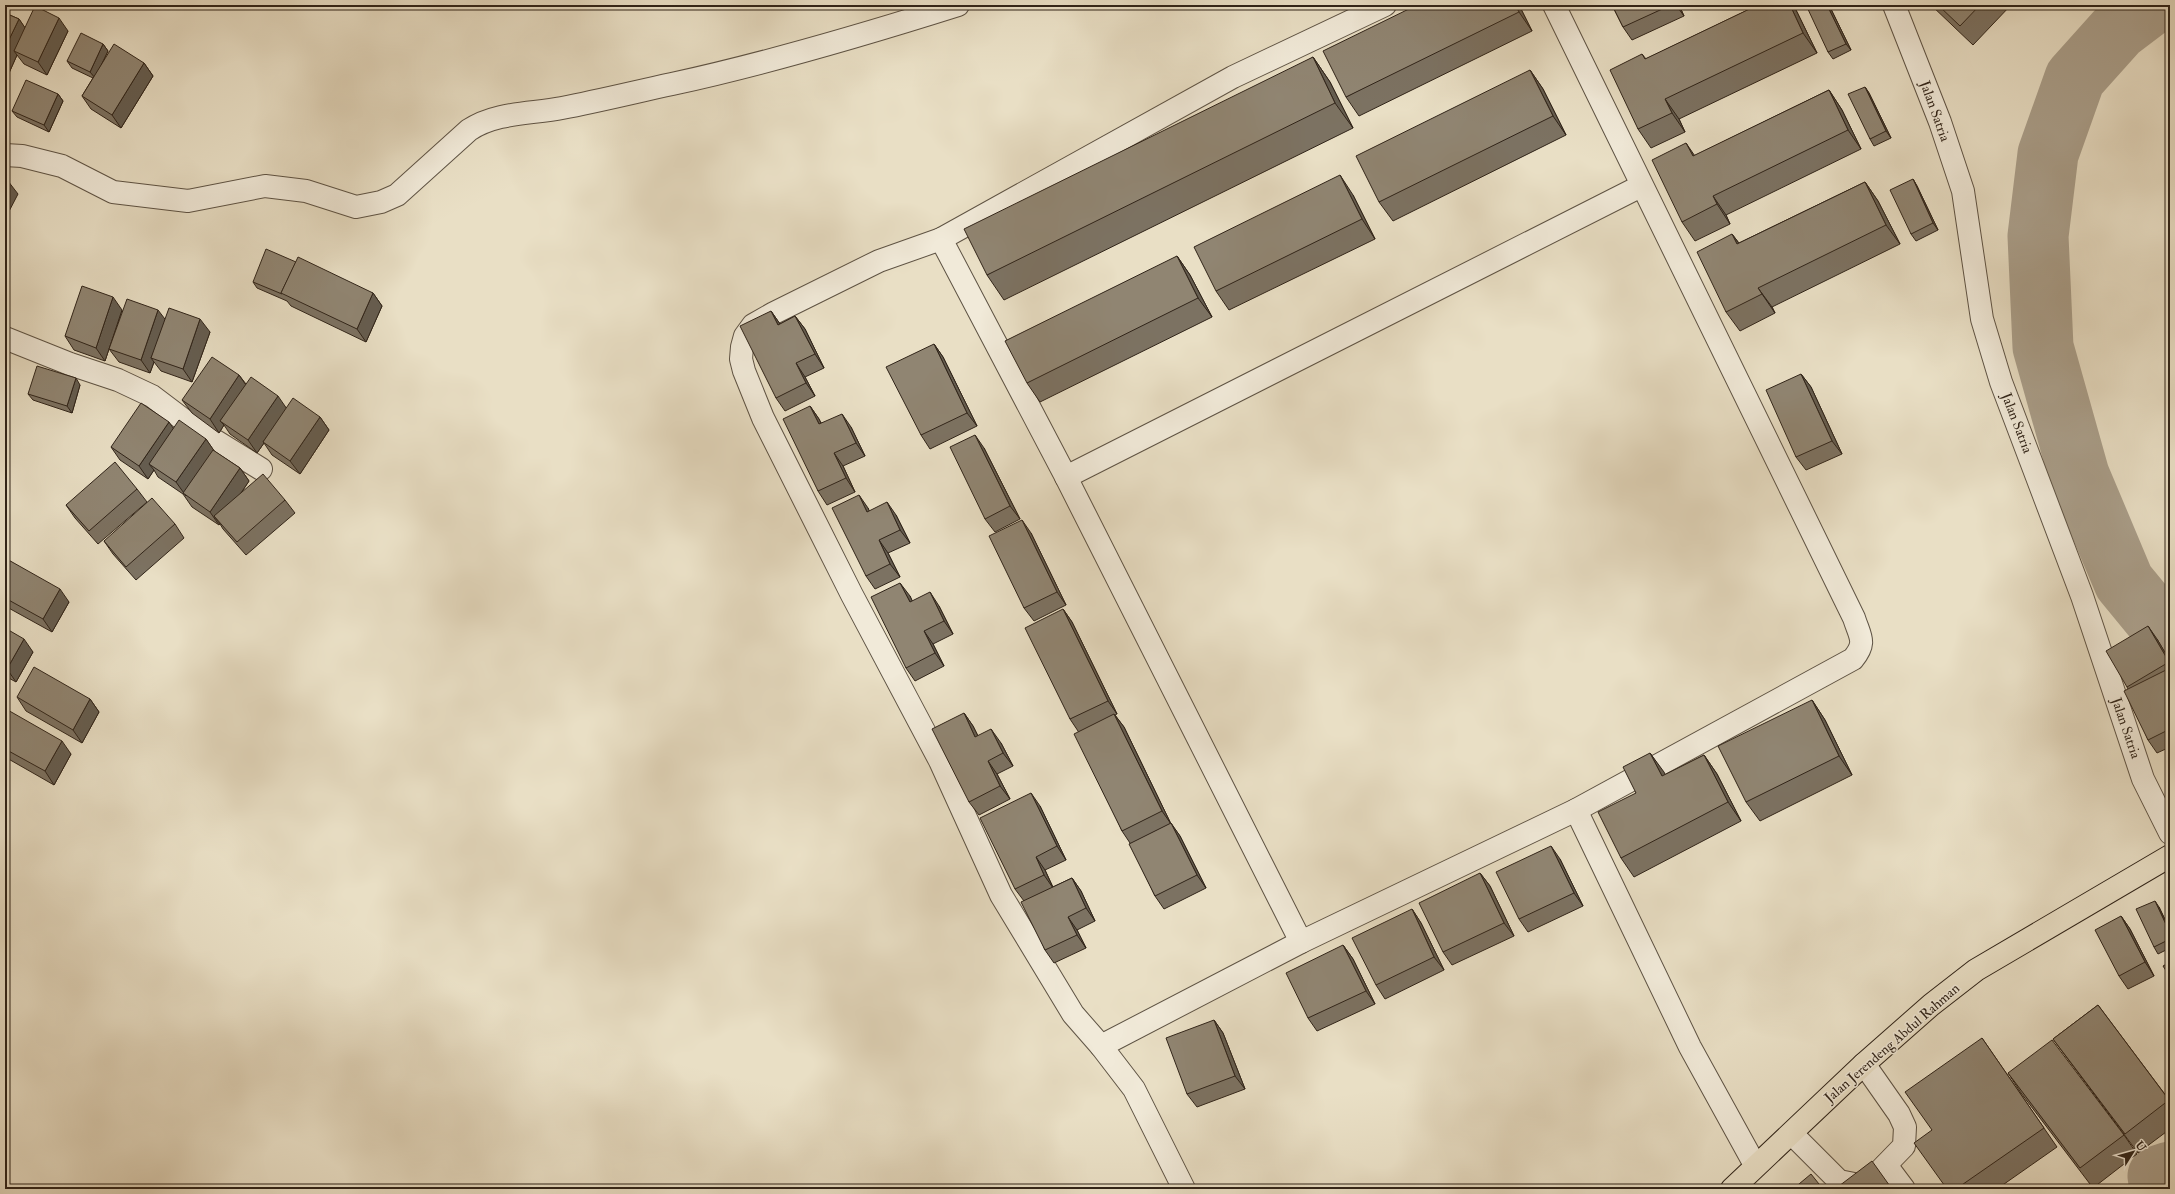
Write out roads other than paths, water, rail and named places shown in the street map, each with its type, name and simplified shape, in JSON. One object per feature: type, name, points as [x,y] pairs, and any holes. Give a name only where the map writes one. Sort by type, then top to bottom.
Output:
[{"type":"highway","name":"Jalan Jerendeng Abdul Rahman","points":[[1732,1189],[1755,1165],[1792,1134],[1864,1064],[1931,1005],[1976,970],[2170,856]]},
{"type":"street","points":[[5,155],[22,156],[62,166],[113,192],[188,201],[265,186],[306,191],[356,207],[369,205],[397,195],[469,130],[480,123],[493,118],[562,108],[753,66],[867,34],[958,5]]},
{"type":"street","points":[[1184,1189],[1134,1089],[1101,1046],[1073,1014],[1001,896],[940,761],[852,595],[763,418],[741,359],[742,347],[745,336],[753,325],[774,313],[879,261],[941,239],[1233,77],[1385,5]]},
{"type":"street","points":[[1101,1046],[1301,942],[1576,810],[1853,658],[1861,648],[1862,640],[1854,618],[1641,186],[1554,5]]},
{"type":"street","name":"Jalan Satria","points":[[1894,5],[1940,122],[1963,191],[1982,319],[2001,382],[2082,596],[2143,779],[2170,833]]},
{"type":"street","points":[[1066,477],[1641,186]]},
{"type":"street","points":[[941,239],[1066,477],[1301,942]]},
{"type":"street","points":[[5,338],[70,364],[118,380],[152,396],[193,427],[261,469]]},
{"type":"street","points":[[1576,810],[1690,1047],[1755,1165]]},
{"type":"street","points":[[1792,1134],[1839,1181],[1859,1186],[1871,1180],[1904,1146],[1905,1127],[1899,1114],[1864,1064]]},
{"type":"street","points":[[1886,1165],[1904,1189]]},
{"type":"waterway","points":[[2151,5],[2118,30],[2075,78],[2048,154],[2038,236],[2043,347],[2079,475],[2124,582],[2170,638]]},
{"type":"waterway","points":[[2160,1189],[2158,1176],[2170,1172]]}]
